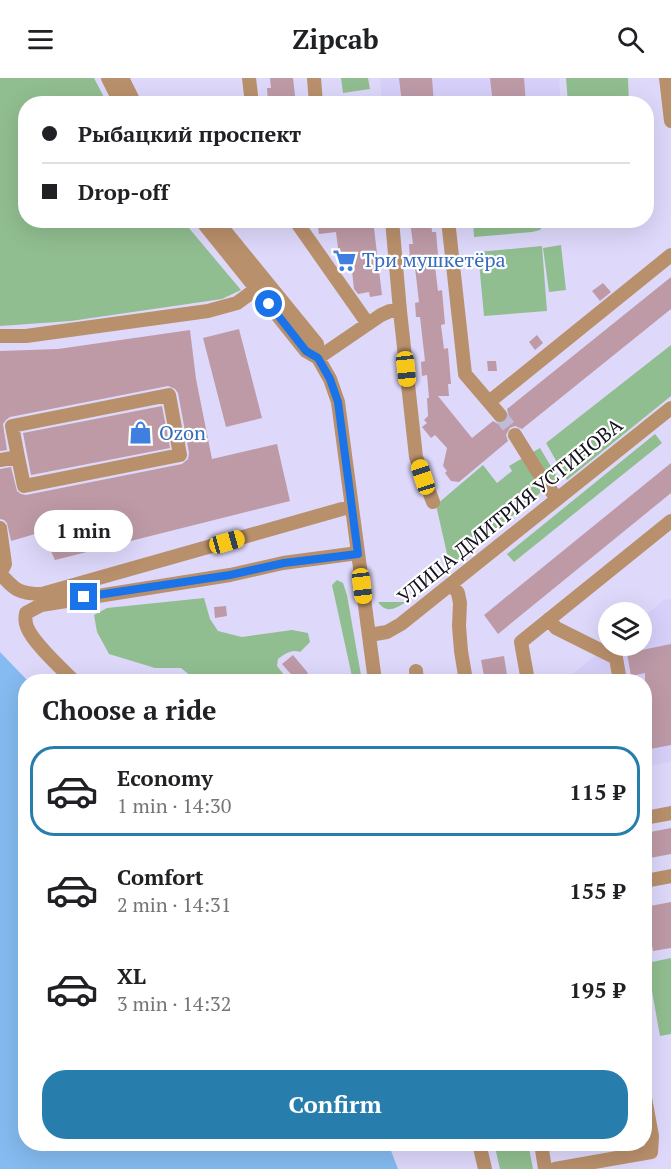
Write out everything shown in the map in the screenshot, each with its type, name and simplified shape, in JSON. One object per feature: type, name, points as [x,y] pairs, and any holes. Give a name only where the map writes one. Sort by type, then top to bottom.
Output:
[{"type":"street","points":[[108,78],[117,96]]},
{"type":"street","points":[[122,78],[131,96]]},
{"type":"street","points":[[249,78],[251,96]]},
{"type":"street","points":[[314,78],[315,96]]},
{"type":"street","points":[[666,78],[671,121]]},
{"type":"street","points":[[208,228],[317,345],[318,358],[330,379],[338,402],[356,498],[358,554],[374,674]]},
{"type":"street","points":[[222,228],[261,285]]},
{"type":"street","points":[[301,228],[368,324]]},
{"type":"street","points":[[393,228],[416,457],[433,502]]},
{"type":"street","points":[[449,228],[465,374],[500,415]]},
{"type":"street","points":[[489,402],[671,255]]},
{"type":"street","points":[[0,336],[26,336],[208,311],[237,303],[261,285]]},
{"type":"street","points":[[318,358],[390,311],[400,311]]},
{"type":"street","points":[[169,395],[180,455],[24,486],[18,457],[12,426],[169,395]]},
{"type":"street","name":"УЛИЦА ДМИТРИЯ УСТИНОВА","points":[[369,635],[387,632],[401,624],[671,408]]},
{"type":"street","points":[[515,435],[557,499]]},
{"type":"street","points":[[0,460],[18,457]]},
{"type":"street","points":[[0,528],[5,564],[0,573],[17,591],[42,594],[342,509],[356,498]]},
{"type":"street","points":[[527,674],[521,642],[671,521]]},
{"type":"street","points":[[67,674],[33,638],[27,628],[26,613],[32,609],[41,605],[230,575],[284,563],[358,554]]},
{"type":"street","points":[[451,584],[458,593],[460,603],[459,626],[465,674]]},
{"type":"street","points":[[549,619],[556,628],[616,658],[619,674]]},
{"type":"street","points":[[652,817],[671,813]]},
{"type":"street","points":[[652,880],[671,876]]},
{"type":"street","points":[[481,1151],[485,1169]]},
{"type":"street","points":[[542,1151],[545,1169]]},
{"type":"street","points":[[555,1169],[651,1151]]},
{"type":"shaded area","points":[[380,78],[559,78],[560,96],[381,96]]},
{"type":"shaded area","points":[[671,599],[671,762],[652,765],[652,674],[572,674],[598,654],[598,656],[652,656],[652,610],[664,600]]},
{"type":"green space","points":[[0,78],[94,78],[103,96],[18,96],[18,228],[189,228],[241,290],[222,299],[71,321],[0,326]]},
{"type":"green space","points":[[341,78],[368,78],[370,89],[343,93]]},
{"type":"green space","points":[[566,78],[628,78],[629,96],[567,96]]},
{"type":"green space","points":[[473,228],[541,228],[532,232],[474,237]]},
{"type":"green space","points":[[561,245],[566,290],[549,292],[543,248]]},
{"type":"green space","points":[[542,246],[547,311],[484,316],[478,252]]},
{"type":"green space","points":[[671,345],[671,396],[567,480],[546,443]]},
{"type":"green space","points":[[655,434],[662,443],[514,562],[507,554]]},
{"type":"green space","points":[[540,448],[559,480],[553,485],[533,452]]},
{"type":"green space","points":[[521,459],[525,460],[545,489],[450,567],[436,505],[483,465],[497,483],[512,471],[509,466]]},
{"type":"green space","points":[[337,580],[343,583],[347,595],[361,674],[351,674],[332,585]]},
{"type":"green space","points":[[204,598],[210,619],[218,631],[242,637],[292,630],[308,633],[310,642],[300,652],[291,652],[278,659],[277,666],[283,674],[188,674],[181,668],[155,668],[109,654],[97,632],[94,615],[107,608]]},
{"type":"green space","points":[[378,602],[406,602],[398,607],[387,609]]},
{"type":"green space","points":[[671,958],[671,1034],[660,1036],[652,991],[652,962]]},
{"type":"green space","points":[[496,1151],[530,1151],[533,1169],[500,1169]]},
{"type":"water","points":[[0,652],[21,674],[18,674],[18,1151],[391,1151],[398,1169],[0,1169]]},
{"type":"building","points":[[270,78],[293,78],[295,96],[268,96],[267,88],[271,88]]},
{"type":"building","points":[[399,78],[432,78],[433,96],[401,96]]},
{"type":"building","points":[[490,78],[524,78],[525,96],[492,96]]},
{"type":"building","points":[[318,228],[374,228],[382,295],[370,297],[369,292],[358,294],[354,289],[351,262],[340,264],[336,232],[319,234]]},
{"type":"building","points":[[411,228],[432,228],[432,232],[436,232],[439,266],[435,266],[438,291],[442,290],[445,324],[441,325],[444,349],[448,348],[451,384],[448,384],[449,396],[438,396],[472,438],[493,421],[498,424],[505,422],[509,417],[507,409],[671,277],[671,309],[522,429],[515,426],[510,428],[506,435],[508,441],[459,482],[451,481],[443,466],[447,448],[435,435],[431,438],[422,427],[427,423],[424,420],[428,416],[427,398],[429,398],[427,375],[422,376],[421,362],[425,361],[420,317],[416,317],[415,303],[419,302],[414,259],[410,259],[409,244],[413,244]]},
{"type":"building","points":[[603,283],[611,292],[600,301],[592,291]]},
{"type":"building","points":[[239,329],[262,418],[226,427],[203,338]]},
{"type":"building","points":[[190,330],[196,379],[212,459],[277,444],[290,501],[55,560],[42,532],[11,541],[7,523],[0,519],[0,469],[11,467],[17,491],[26,495],[182,464],[188,459],[189,453],[178,393],[168,386],[10,417],[3,424],[7,450],[0,451],[0,351],[58,349]]},
{"type":"building","points":[[537,335],[543,343],[535,350],[529,342]]},
{"type":"building","points":[[487,361],[496,361],[497,371],[488,371]]},
{"type":"building","points":[[162,406],[170,448],[31,475],[23,433]]},
{"type":"building","points":[[671,463],[671,493],[498,634],[484,615]]},
{"type":"building","points":[[226,606],[227,616],[215,618],[214,607]]},
{"type":"building","points":[[671,644],[671,745],[652,749],[652,674],[631,674],[628,656],[652,656],[652,648]]},
{"type":"building","points":[[293,655],[308,673],[291,674],[282,664]]},
{"type":"building","points":[[504,656],[507,674],[484,674],[481,660]]},
{"type":"building","points":[[671,828],[671,854],[652,858],[652,832]]},
{"type":"building","points":[[671,902],[671,948],[653,951],[652,906]]},
{"type":"tunnel","points":[[500,415],[515,435]]},
{"type":"place","name":"Три мушкетёра","points":[[344,260]]},
{"type":"place","name":"Ozon","points":[[141,433]]},
{"type":"route","points":[[84,597],[230,575],[284,563],[358,554],[338,402],[330,379],[318,358],[306,351],[269,304]]}]
